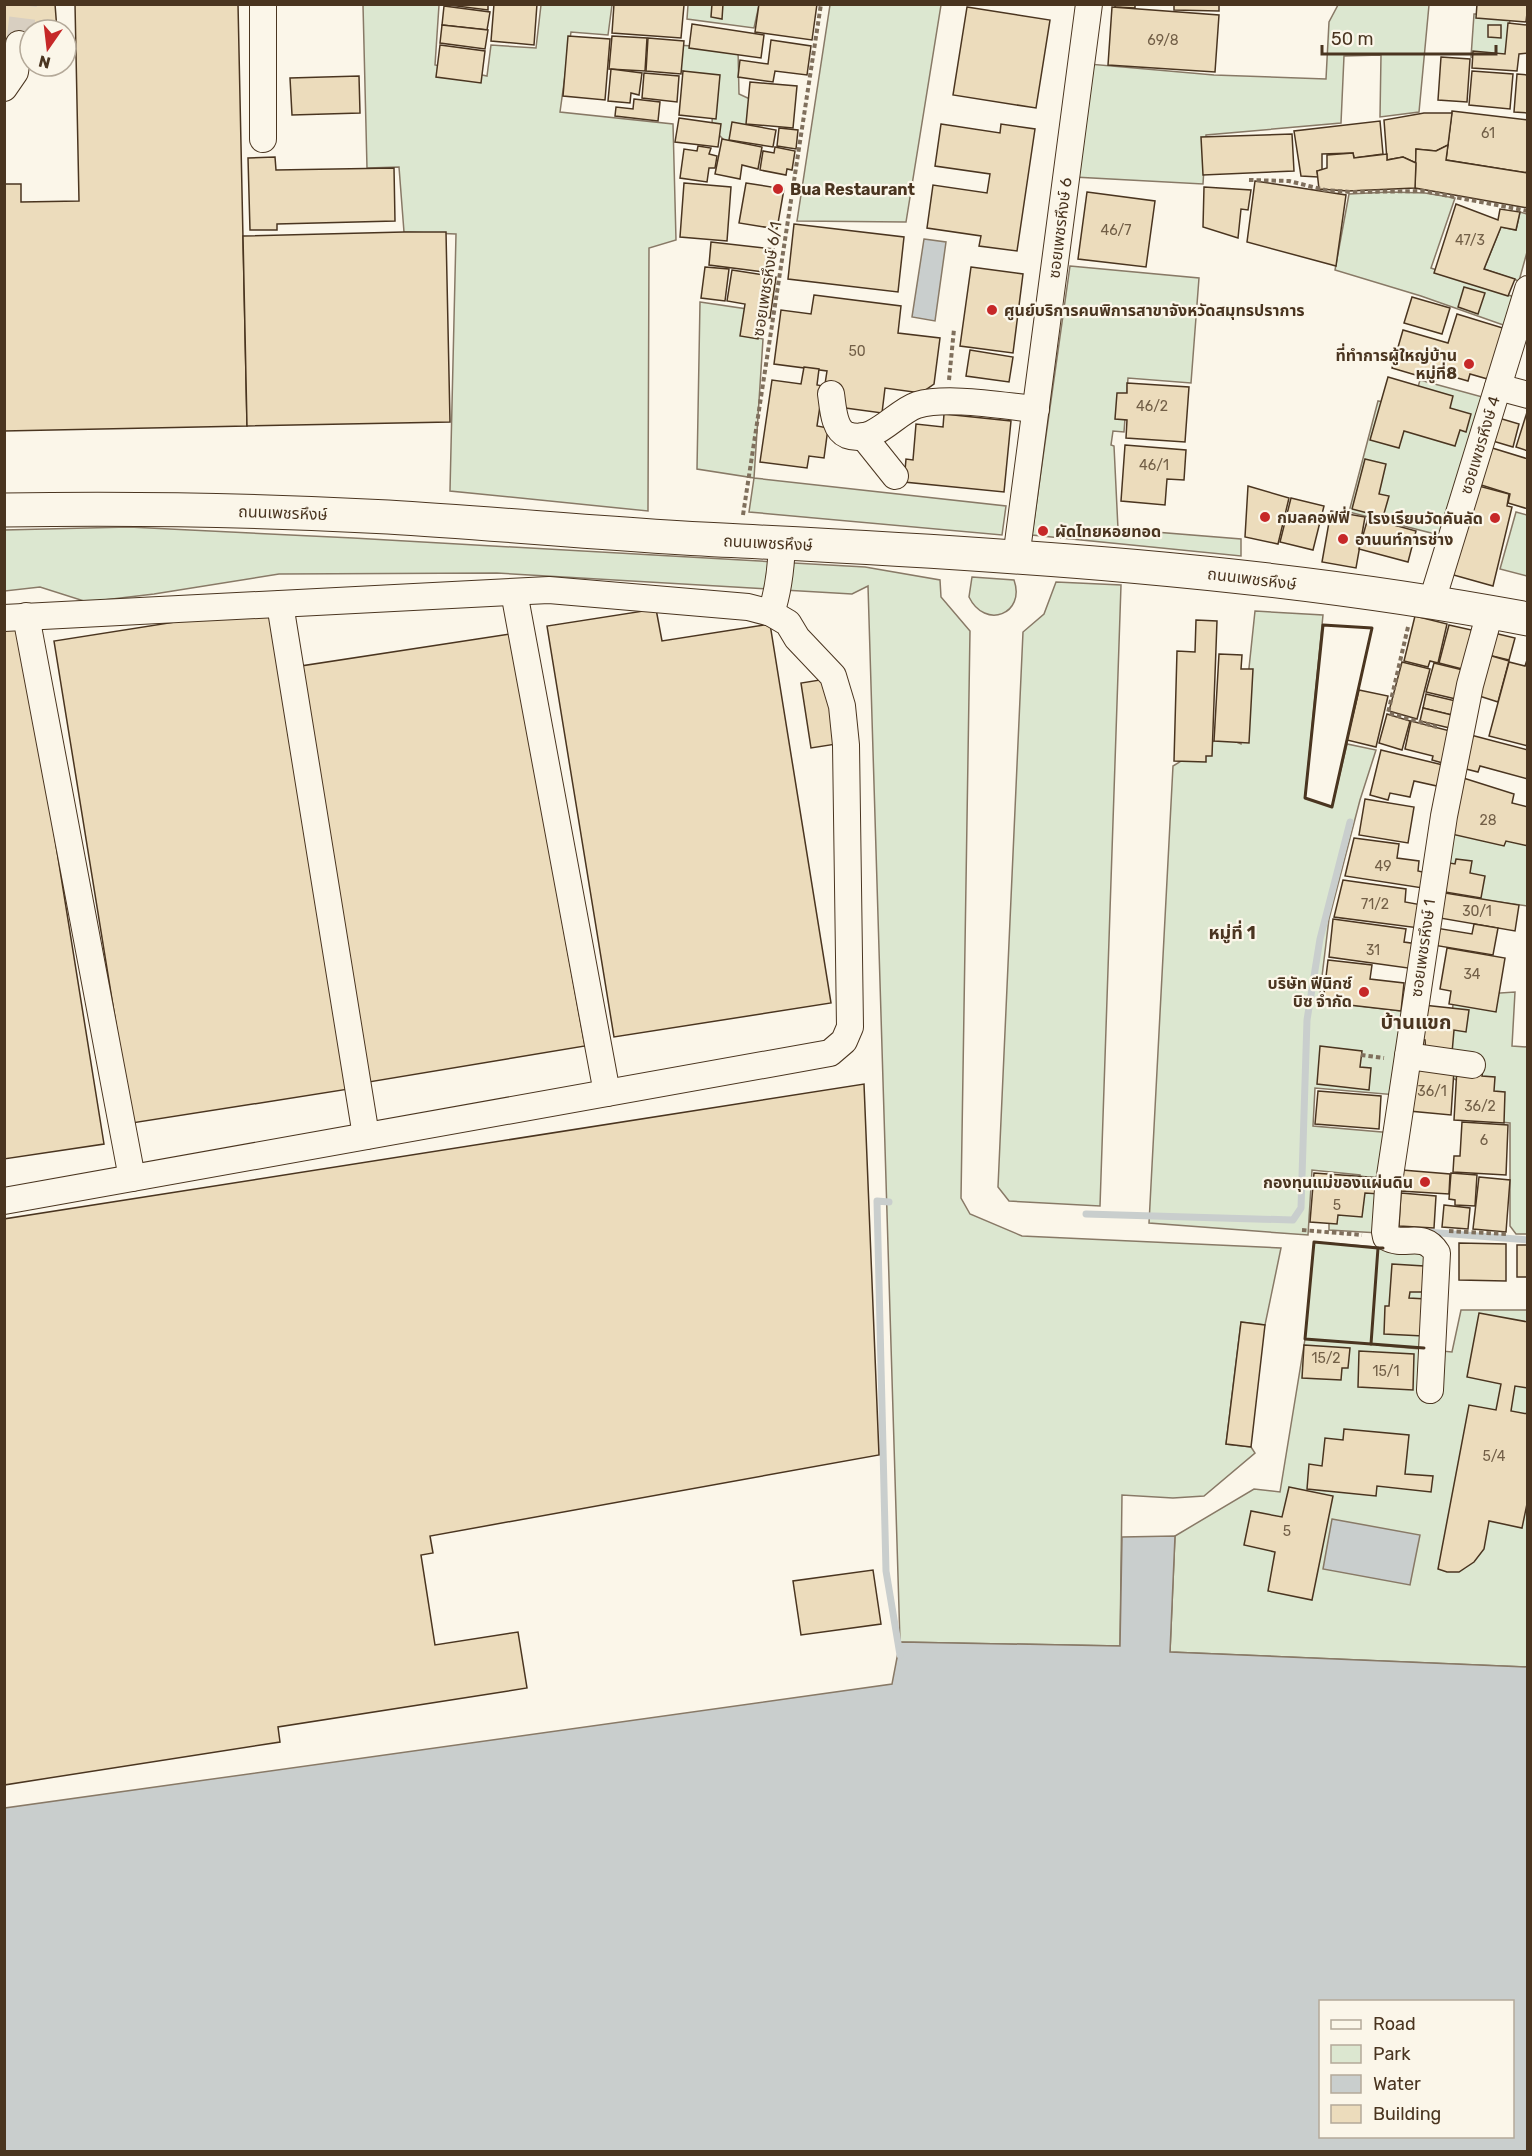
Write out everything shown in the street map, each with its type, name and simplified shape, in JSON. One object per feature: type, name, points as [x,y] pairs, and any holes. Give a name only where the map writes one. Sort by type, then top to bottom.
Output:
[{"type":"main road","name":"ถนนเพชรหึงษ์","points":[[4,510],[196,510],[387,517],[1016,558],[1227,576],[1421,612],[1490,612],[1527,619]]},
{"type":"street","points":[[263,4],[263,139]]},
{"type":"street","name":"ซอยเพชรหึงษ์ 6","points":[[1016,558],[1089,4]]},
{"type":"street","points":[[4,88],[15,72],[18,55]]},
{"type":"street","name":"ซอยเพชรหึงษ์ 4","points":[[1421,612],[1498,387],[1527,289]]},
{"type":"street","points":[[1498,387],[1527,395]]},
{"type":"street","points":[[831,394],[835,419],[847,435],[870,435],[915,406],[946,402],[1036,409]]},
{"type":"street","points":[[863,436],[895,477]]},
{"type":"street","points":[[771,613],[777,596],[781,572],[782,544]]},
{"type":"street","points":[[4,1201],[830,1053],[844,1041],[850,1027],[846,745],[842,706],[837,685],[826,667],[797,638],[788,623],[771,613],[748,607],[549,590],[15,617],[132,1178]]},
{"type":"street","points":[[514,592],[607,1093]]},
{"type":"street","points":[[280,604],[366,1136]]},
{"type":"street","name":"ซอยเพชรหึงษ์ 1","points":[[1386,1237],[1388,1189],[1430,898],[1460,732],[1490,612]]},
{"type":"street","points":[[1408,1056],[1472,1065]]},
{"type":"street","points":[[1386,1237],[1391,1240],[1424,1240],[1432,1245],[1437,1253],[1430,1390]]},
{"type":"path","name":"ซอยเพชรหึงษ์ 6/1","points":[[742,522],[821,4]]},
{"type":"path","points":[[1249,180],[1289,182],[1325,190],[1351,192],[1423,191],[1527,211]]},
{"type":"path","points":[[946,402],[954,329]]},
{"type":"path","points":[[1421,612],[1388,713],[1460,732]]},
{"type":"path","points":[[1302,1230],[1386,1237]]},
{"type":"path","points":[[1443,1230],[1506,1234]]},
{"type":"green space","points":[[363,5],[439,5],[435,65],[487,76],[491,45],[536,48],[541,5],[612,5],[608,35],[571,32],[560,112],[673,124],[676,240],[649,248],[648,511],[450,491],[456,234],[404,232],[399,167],[367,168]]},
{"type":"green space","points":[[688,5],[759,5],[754,28],[687,19]]},
{"type":"green space","points":[[830,5],[941,5],[906,222],[797,221]]},
{"type":"green space","points":[[1338,5],[1429,5],[1419,112],[1380,117],[1381,55],[1344,56],[1341,123],[1206,135],[1203,184],[1074,177],[1089,64],[1214,75],[1326,79],[1329,22]]},
{"type":"green space","points":[[1474,14],[1510,14],[1508,60],[1471,57]]},
{"type":"green space","points":[[677,45],[738,49],[739,94],[752,100],[752,127],[728,144],[712,128],[713,82],[675,68]]},
{"type":"green space","points":[[1425,193],[1455,198],[1431,268],[1517,298],[1509,327],[1421,296],[1335,270],[1349,194]]},
{"type":"green space","points":[[1520,212],[1527,214],[1527,252],[1519,281],[1484,269],[1501,227],[1516,230]]},
{"type":"green space","points":[[1070,266],[1199,278],[1191,383],[1128,378],[1124,432],[1113,431],[1111,445],[1114,446],[1118,529],[1241,539],[1241,556],[1032,535]]},
{"type":"green space","points":[[700,302],[747,309],[745,335],[763,339],[754,478],[697,469]]},
{"type":"green space","points":[[1420,380],[1486,398],[1443,536],[1349,512],[1378,401],[1412,408]]},
{"type":"green space","points":[[754,478],[1006,506],[1002,535],[749,512]]},
{"type":"green space","points":[[1516,512],[1527,515],[1527,576],[1500,569]]},
{"type":"green space","points":[[129,527],[865,567],[940,580],[941,597],[970,631],[961,1198],[970,1214],[1022,1236],[1281,1248],[1265,1325],[1241,1322],[1226,1444],[1251,1447],[1255,1453],[1204,1496],[1173,1498],[1122,1495],[1120,1646],[900,1642],[868,586],[852,594],[497,573],[279,574],[87,602],[40,587],[5,591],[4,530]]},
{"type":"green space","points":[[972,577],[1014,580],[1016,592],[1014,602],[1009,609],[1002,614],[993,615],[984,613],[976,607],[969,597]]},
{"type":"green space","points":[[1056,582],[1121,585],[1100,1206],[1009,1201],[998,1187],[1023,632],[1044,614]]},
{"type":"green space","points":[[1255,611],[1323,615],[1305,798],[1332,807],[1347,744],[1376,750],[1360,800],[1329,919],[1319,1001],[1410,1012],[1397,1095],[1315,1088],[1313,1126],[1393,1133],[1379,1233],[1329,1230],[1329,1211],[1355,1213],[1360,1175],[1312,1170],[1308,1235],[1149,1223],[1173,766],[1222,736],[1241,744]]},
{"type":"green space","points":[[1448,831],[1527,841],[1527,906],[1470,898],[1474,877],[1440,870]]},
{"type":"green space","points":[[1515,992],[1512,1046],[1527,1047],[1527,1234],[1516,1234],[1510,1226],[1510,1123],[1500,1122],[1496,1097],[1445,1075],[1454,996]]},
{"type":"green space","points":[[1314,1242],[1425,1251],[1425,1348],[1376,1345],[1452,1352],[1461,1310],[1527,1310],[1527,1667],[1170,1652],[1175,1536],[1254,1489],[1280,1492],[1305,1339]]},
{"type":"water","points":[[924,239],[946,242],[935,321],[912,317]]},
{"type":"water","points":[[1332,1519],[1420,1535],[1410,1585],[1323,1569]]},
{"type":"water","points":[[1175,1536],[1170,1652],[1527,1667],[1527,2151],[5,2151],[5,1808],[892,1684],[900,1642],[1120,1646],[1122,1537]]},
{"type":"building","points":[[4,4],[55,4],[56,18],[18,18],[18,44],[4,45]]},
{"type":"building","points":[[75,4],[238,4],[247,426],[4,431],[4,184],[21,184],[21,202],[79,201],[77,78],[78,18],[75,18]]},
{"type":"building","points":[[441,4],[488,4],[488,10]]},
{"type":"building","points":[[494,4],[537,4],[534,45],[491,41]]},
{"type":"building","points":[[614,4],[684,5],[681,38],[612,33]]},
{"type":"building","points":[[712,4],[723,4],[722,19],[711,17]]},
{"type":"building","points":[[759,4],[817,4],[812,40],[755,32]]},
{"type":"building","points":[[1115,4],[1135,4],[1135,8],[1115,7]]},
{"type":"building","points":[[1174,4],[1219,4],[1219,11],[1174,10]]},
{"type":"building","points":[[1477,4],[1528,4],[1526,22],[1476,18]]},
{"type":"building","points":[[444,6],[490,12],[487,30],[442,25]]},
{"type":"building","points":[[967,7],[1050,20],[1036,108],[953,95]]},
{"type":"building","points":[[1112,7],[1219,15],[1215,72],[1108,65]]},
{"type":"building","points":[[1508,23],[1527,25],[1528,53],[1519,54],[1517,71],[1472,68],[1473,51],[1505,54]]},
{"type":"building","points":[[692,24],[764,35],[761,58],[689,48]]},
{"type":"building","points":[[442,25],[488,30],[485,49],[440,43]]},
{"type":"building","points":[[1488,25],[1501,25],[1501,38],[1488,37]]},
{"type":"building","points":[[568,36],[610,39],[605,100],[563,96]]},
{"type":"building","points":[[612,36],[647,38],[645,71],[609,69]]},
{"type":"building","points":[[648,38],[684,41],[681,74],[646,71]]},
{"type":"building","points":[[771,40],[811,46],[807,75],[775,71],[773,82],[738,77],[740,60],[768,64]]},
{"type":"building","points":[[440,45],[485,51],[481,83],[436,77]]},
{"type":"building","points":[[1441,57],[1470,59],[1467,102],[1438,100]]},
{"type":"building","points":[[611,69],[642,73],[639,95],[631,93],[630,103],[608,101]]},
{"type":"building","points":[[683,71],[720,75],[716,119],[679,115]]},
{"type":"building","points":[[1472,71],[1513,74],[1510,109],[1469,105]]},
{"type":"building","points":[[644,73],[679,76],[677,102],[642,98]]},
{"type":"building","points":[[1517,74],[1528,75],[1528,113],[1514,112]]},
{"type":"building","points":[[359,76],[360,113],[292,115],[290,78]]},
{"type":"building","points":[[750,82],[797,86],[793,128],[746,124]]},
{"type":"building","points":[[634,99],[660,102],[658,121],[615,116],[616,107],[633,109]]},
{"type":"building","points":[[1452,111],[1528,120],[1528,173],[1446,160]]},
{"type":"building","points":[[1424,113],[1452,113],[1448,145],[1436,151],[1416,149],[1416,163],[1403,157],[1387,160],[1384,120]]},
{"type":"building","points":[[679,118],[721,124],[718,147],[675,142]]},
{"type":"building","points":[[1380,121],[1383,154],[1354,158],[1353,153],[1322,154],[1322,170],[1317,171],[1318,177],[1301,176],[1294,131]]},
{"type":"building","points":[[732,122],[776,130],[773,147],[729,140]]},
{"type":"building","points":[[941,124],[1000,133],[1001,124],[1035,129],[1017,251],[979,246],[981,236],[927,228],[933,185],[987,193],[990,174],[935,166]]},
{"type":"building","points":[[779,128],[798,130],[796,149],[777,146]]},
{"type":"building","points":[[1292,134],[1294,171],[1203,175],[1201,137]]},
{"type":"building","points":[[722,139],[762,147],[758,169],[742,165],[740,179],[715,174]]},
{"type":"building","points":[[1448,145],[1446,160],[1528,173],[1528,208],[1415,188],[1416,149],[1436,151]]},
{"type":"building","points":[[698,146],[711,148],[709,154],[717,156],[715,168],[709,168],[707,182],[680,178],[684,149],[697,151]]},
{"type":"building","points":[[775,147],[795,151],[792,170],[787,169],[786,175],[760,170],[763,151],[774,153]]},
{"type":"building","points":[[1353,153],[1354,158],[1387,154],[1387,160],[1403,157],[1416,163],[1415,188],[1348,191],[1319,189],[1317,171],[1327,168],[1327,155]]},
{"type":"building","points":[[275,157],[276,170],[394,168],[395,221],[277,224],[277,230],[250,230],[248,158]]},
{"type":"building","points":[[1255,181],[1346,195],[1336,266],[1247,242]]},
{"type":"building","points":[[684,183],[731,187],[727,241],[680,237]]},
{"type":"building","points":[[746,183],[784,189],[777,229],[739,223]]},
{"type":"building","points":[[1204,187],[1251,190],[1248,210],[1241,209],[1238,238],[1203,227]]},
{"type":"building","points":[[1087,192],[1155,201],[1146,267],[1078,259]]},
{"type":"building","points":[[1456,204],[1498,220],[1500,209],[1520,212],[1516,230],[1501,227],[1484,269],[1515,279],[1508,296],[1434,273]]},
{"type":"building","points":[[794,224],[904,237],[898,292],[788,279]]},
{"type":"building","points":[[446,232],[450,422],[247,426],[243,236]]},
{"type":"building","points":[[711,242],[774,249],[772,273],[709,265]]},
{"type":"building","points":[[705,267],[729,269],[725,301],[701,298]]},
{"type":"building","name":"ศูนย์บริการคนพิการสาขาจังหวัดสมุทรปราการ","points":[[971,267],[1023,274],[1013,353],[960,346]]},
{"type":"building","points":[[732,270],[776,277],[770,318],[761,317],[758,339],[740,336],[745,304],[727,301]]},
{"type":"building","points":[[1464,287],[1485,293],[1478,314],[1458,307]]},
{"type":"building","points":[[814,295],[901,306],[898,333],[940,338],[934,384],[921,393],[885,388],[882,413],[838,407],[825,384],[827,371],[774,364],[781,310],[811,314]]},
{"type":"building","points":[[1412,297],[1450,308],[1442,334],[1404,323]]},
{"type":"building","points":[[1457,314],[1506,329],[1491,380],[1470,374],[1468,381],[1454,377],[1456,371],[1440,367],[1436,381],[1392,368],[1403,330],[1448,343]]},
{"type":"building","points":[[970,350],[1013,357],[1009,382],[966,376]]},
{"type":"building","points":[[804,367],[819,369],[817,385],[823,386],[817,426],[828,428],[824,458],[809,456],[807,468],[760,462],[772,380],[801,384]]},
{"type":"building","points":[[1388,377],[1453,396],[1450,408],[1471,414],[1466,432],[1460,430],[1455,446],[1404,431],[1399,448],[1370,440]]},
{"type":"building","points":[[1127,383],[1189,387],[1185,442],[1126,438],[1127,420],[1115,419],[1117,393],[1127,393]]},
{"type":"building","points":[[1528,409],[1528,451],[1516,447]]},
{"type":"building","points":[[944,414],[1011,421],[1004,492],[904,482],[906,459],[913,460],[916,424],[943,427]]},
{"type":"building","points":[[1492,416],[1519,424],[1513,447],[1486,439]]},
{"type":"building","points":[[1125,445],[1186,450],[1184,480],[1167,479],[1165,505],[1121,501]]},
{"type":"building","points":[[1489,447],[1528,459],[1528,509],[1508,503],[1510,494],[1478,484]]},
{"type":"building","points":[[1365,459],[1386,464],[1379,494],[1389,496],[1383,517],[1352,509]]},
{"type":"building","points":[[1475,485],[1509,494],[1507,506],[1512,507],[1493,586],[1450,574]]},
{"type":"building","name":"กมลคอฟฟี่","points":[[1248,486],[1289,498],[1278,544],[1245,537]]},
{"type":"building","points":[[1291,498],[1324,506],[1313,550],[1280,542]]},
{"type":"building","name":"อานนท์การช่าง","points":[[1331,511],[1365,517],[1356,568],[1322,562]]},
{"type":"building","points":[[1368,518],[1416,531],[1408,562],[1359,549]]},
{"type":"building","points":[[270,607],[349,1089],[132,1123],[54,641]]},
{"type":"building","points":[[656,609],[662,641],[770,624],[831,1003],[614,1037],[547,626]]},
{"type":"building","points":[[1415,616],[1447,624],[1438,663],[1430,661],[1428,667],[1404,661]]},
{"type":"building","points":[[1196,620],[1217,621],[1212,756],[1206,756],[1206,762],[1174,761],[1177,651],[1195,652]]},
{"type":"building","points":[[1449,625],[1476,631],[1466,670],[1439,663]]},
{"type":"building","points":[[21,627],[104,1144],[4,1159],[4,630]]},
{"type":"building","points":[[1494,633],[1515,638],[1509,660],[1488,655]]},
{"type":"building","points":[[510,634],[585,1046],[369,1082],[301,666]]},
{"type":"building","points":[[1219,654],[1242,655],[1241,669],[1253,669],[1249,743],[1214,741]]},
{"type":"building","points":[[1485,654],[1509,661],[1498,702],[1473,694]]},
{"type":"building","points":[[1528,657],[1528,746],[1489,736],[1509,662],[1525,666]]},
{"type":"building","points":[[1402,662],[1430,669],[1417,719],[1389,711]]},
{"type":"building","points":[[1434,663],[1467,671],[1460,700],[1426,692]]},
{"type":"building","points":[[832,678],[843,743],[811,748],[801,683]]},
{"type":"building","points":[[1359,690],[1388,696],[1376,747],[1347,740]]},
{"type":"building","points":[[1426,694],[1460,702],[1456,716],[1423,708]]},
{"type":"building","points":[[1423,708],[1456,716],[1454,729],[1420,721]]},
{"type":"building","points":[[1387,714],[1410,721],[1402,750],[1379,743]]},
{"type":"building","points":[[1411,721],[1454,732],[1446,764],[1432,760],[1433,756],[1405,749]]},
{"type":"building","points":[[1467,734],[1528,750],[1528,779],[1480,766],[1478,772],[1458,767]]},
{"type":"building","points":[[1381,750],[1443,765],[1437,786],[1414,781],[1410,797],[1390,793],[1388,800],[1370,795]]},
{"type":"building","points":[[1457,776],[1514,794],[1512,803],[1528,807],[1528,846],[1506,841],[1504,846],[1447,833]]},
{"type":"building","points":[[1365,799],[1414,807],[1408,843],[1359,835]]},
{"type":"building","points":[[1354,838],[1399,844],[1397,858],[1419,861],[1418,871],[1431,874],[1429,889],[1345,876]]},
{"type":"building","points":[[1456,859],[1472,861],[1470,873],[1485,876],[1481,898],[1439,891],[1444,862],[1455,864]]},
{"type":"building","points":[[1343,880],[1406,889],[1405,902],[1422,905],[1419,928],[1334,917]]},
{"type":"building","points":[[1439,892],[1519,905],[1515,931],[1434,917]]},
{"type":"building","points":[[1333,919],[1406,929],[1404,942],[1418,944],[1415,969],[1329,957]]},
{"type":"building","points":[[1474,924],[1498,928],[1493,955],[1433,945],[1436,928],[1472,934]]},
{"type":"building","points":[[1447,948],[1505,958],[1496,1012],[1449,1004],[1451,991],[1440,989]]},
{"type":"building","name":"บริษัท ฟีนิกซ์ บิซ จำกัด","points":[[1328,960],[1372,965],[1370,979],[1404,983],[1401,1011],[1323,1002]]},
{"type":"building","points":[[1423,1005],[1469,1010],[1466,1032],[1454,1030],[1452,1053],[1426,1053],[1425,1040],[1418,1039]]},
{"type":"building","points":[[1320,1046],[1362,1051],[1360,1067],[1371,1068],[1369,1090],[1317,1084]]},
{"type":"building","points":[[1413,1067],[1454,1070],[1451,1115],[1409,1111]]},
{"type":"building","points":[[1457,1068],[1483,1070],[1482,1076],[1495,1077],[1494,1091],[1505,1092],[1504,1123],[1454,1120]]},
{"type":"building","points":[[864,1084],[879,1455],[430,1536],[433,1553],[421,1555],[435,1645],[518,1632],[527,1688],[278,1727],[280,1742],[4,1785],[4,1219]]},
{"type":"building","points":[[1318,1091],[1381,1096],[1379,1129],[1315,1124]]},
{"type":"building","points":[[1462,1122],[1508,1125],[1506,1175],[1453,1172],[1454,1156],[1460,1156]]},
{"type":"building","name":"กองทุนแม่ของแผ่นดิน","points":[[1402,1170],[1450,1174],[1449,1194],[1400,1191]]},
{"type":"building","points":[[1314,1173],[1382,1178],[1380,1194],[1365,1193],[1362,1217],[1338,1215],[1337,1224],[1310,1222]]},
{"type":"building","points":[[1451,1173],[1477,1175],[1475,1206],[1455,1205],[1455,1200],[1449,1199]]},
{"type":"building","points":[[1479,1177],[1510,1180],[1506,1232],[1473,1229]]},
{"type":"building","points":[[1401,1193],[1436,1196],[1434,1228],[1399,1226]]},
{"type":"building","points":[[1444,1205],[1470,1208],[1468,1229],[1442,1227]]},
{"type":"building","points":[[1459,1243],[1506,1244],[1506,1281],[1459,1280]]},
{"type":"building","points":[[1517,1245],[1528,1245],[1528,1277],[1517,1277]]},
{"type":"building","points":[[1392,1264],[1424,1266],[1423,1292],[1410,1292],[1409,1298],[1426,1299],[1423,1336],[1384,1334],[1385,1306],[1389,1306]]},
{"type":"building","points":[[1479,1313],[1528,1322],[1528,1388],[1515,1386],[1511,1411],[1528,1414],[1528,1499],[1522,1528],[1489,1521],[1484,1549],[1474,1562],[1459,1572],[1447,1572],[1438,1569],[1469,1405],[1496,1410],[1501,1384],[1467,1377]]},
{"type":"building","points":[[1241,1322],[1265,1325],[1251,1447],[1226,1444]]},
{"type":"building","points":[[1304,1345],[1350,1348],[1348,1368],[1342,1368],[1341,1380],[1302,1378]]},
{"type":"building","points":[[1359,1351],[1414,1354],[1413,1390],[1358,1387]]},
{"type":"building","points":[[1344,1429],[1409,1435],[1405,1474],[1433,1476],[1431,1492],[1377,1486],[1376,1496],[1307,1489],[1309,1464],[1322,1466],[1325,1438],[1343,1440]]},
{"type":"building","points":[[1289,1487],[1333,1496],[1312,1600],[1268,1591],[1275,1552],[1244,1545],[1251,1511],[1282,1517]]},
{"type":"building","points":[[873,1570],[881,1624],[801,1635],[793,1581]]},
{"type":"waterway","points":[[1086,1214],[1293,1220],[1301,1208],[1307,1020],[1320,939],[1350,822]]},
{"type":"waterway","points":[[889,1202],[877,1201],[886,1571],[900,1655]]},
{"type":"waterway","points":[[1427,1232],[1528,1240]]},
{"type":"tunnel","points":[[22,18],[24,4]]},
{"type":"wall","points":[[1323,625],[1372,628],[1332,807],[1305,798],[1323,625]]},
{"type":"wall","points":[[1378,1248],[1314,1242],[1305,1339],[1424,1348]]},
{"type":"wall","points":[[1371,1344],[1378,1248],[1383,1248]]},
{"type":"place","name":"Bua Restaurant","points":[[778,189]]},
{"type":"place","name":"ศูนย์บริการคนพิการสาขาจังหวัดสมุทรปราการ","points":[[992,310]]},
{"type":"place","name":"ที่ทำการผู้ใหญ่บ้าน หมู่ที่8","points":[[1469,364]]},
{"type":"place","name":"กมลคอฟฟี่","points":[[1265,517]]},
{"type":"place","name":"โรงเรียนวัดคันลัด","points":[[1495,518]]},
{"type":"place","name":"ผัดไทยหอยทอด","points":[[1043,531]]},
{"type":"place","name":"อานนท์การช่าง","points":[[1343,539]]},
{"type":"place","name":"บริษัท ฟีนิกซ์ บิซ จำกัด","points":[[1364,992]]},
{"type":"place","name":"กองทุนแม่ของแผ่นดิน","points":[[1425,1182]]},
{"type":"district","name":"หมู่ที่ 1","points":[[1232,933]]},
{"type":"district","name":"บ้านแขก","points":[[1416,1022]]}]
